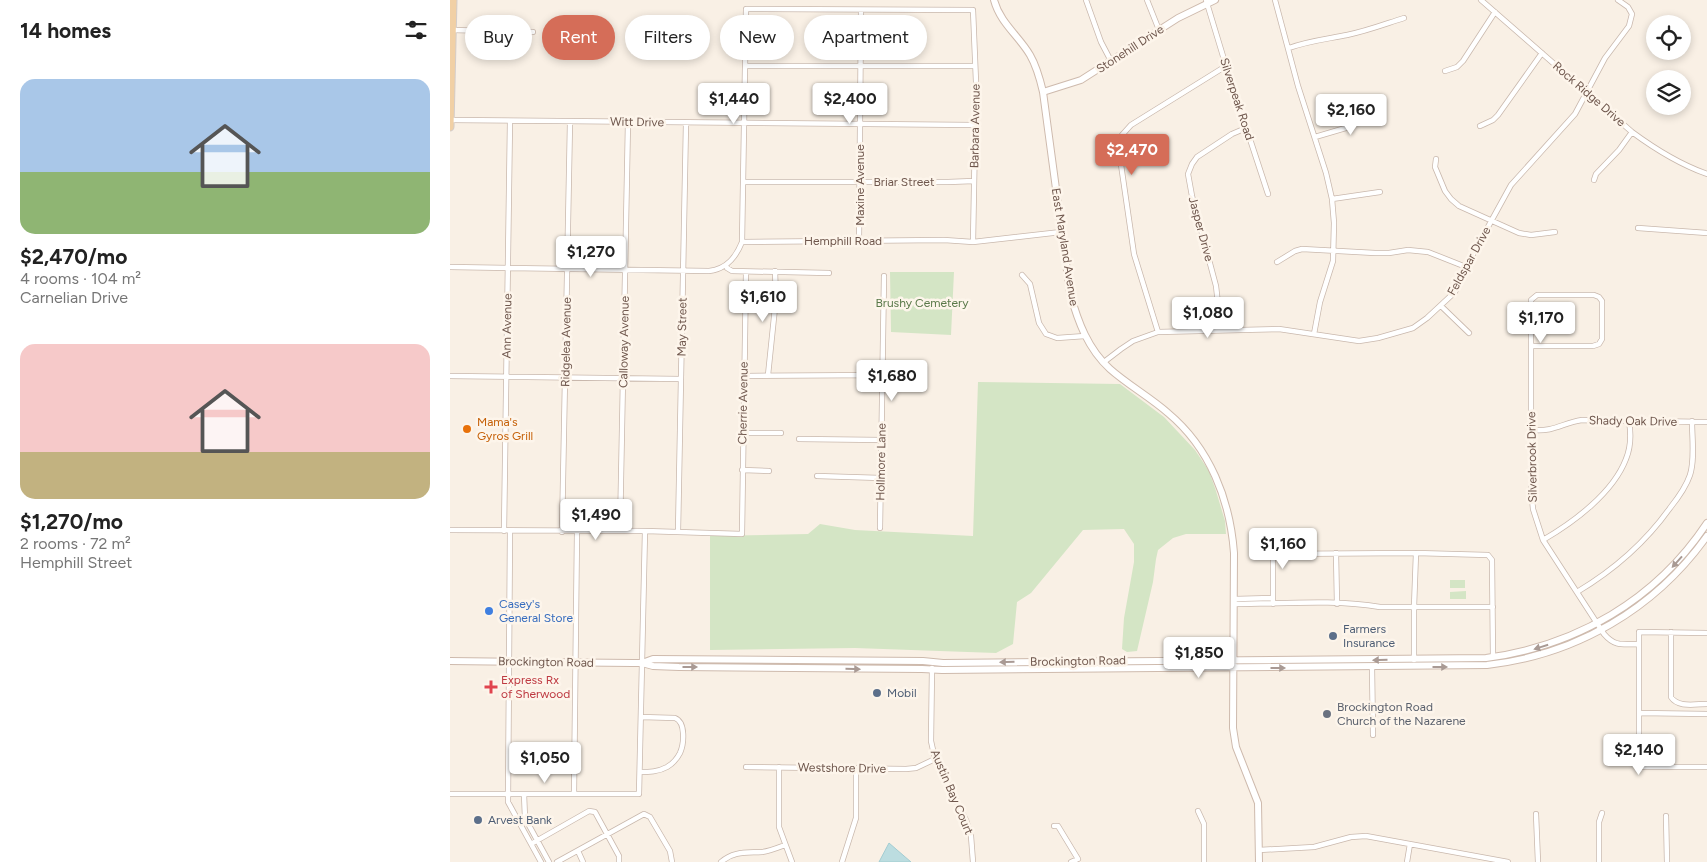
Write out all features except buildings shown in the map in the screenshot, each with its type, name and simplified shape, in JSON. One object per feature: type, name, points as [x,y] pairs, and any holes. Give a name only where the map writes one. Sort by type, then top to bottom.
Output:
[{"type":"main road","points":[[450,127],[452,0]]},
{"type":"main road","name":"East Maryland Avenue","points":[[994,0],[1002,19],[1030,54],[1036,66],[1043,92],[1070,293],[1077,320],[1085,336],[1104,362],[1168,413],[1187,432],[1206,458],[1220,487],[1228,512],[1234,553],[1234,737],[1258,802],[1259,862]]},
{"type":"main road","name":"Stonehill Drive","points":[[1043,92],[1081,80],[1206,1],[1215,0]]},
{"type":"main road","name":"Brockington Road","points":[[932,666],[1234,660],[1414,660],[1493,657],[1543,646],[1600,627],[1654,585],[1689,548],[1707,523]]},
{"type":"main road","name":"Brockington Road","points":[[450,661],[642,663],[670,667],[1234,668],[1470,666],[1510,662],[1542,655],[1565,647],[1631,612],[1663,587],[1686,563],[1707,536]]},
{"type":"street","points":[[1086,0],[1101,42],[1112,62]]},
{"type":"street","points":[[1147,0],[1159,30]]},
{"type":"street","points":[[1275,0],[1332,200],[1334,250],[1330,273],[1320,302],[1314,334]]},
{"type":"street","name":"Rock Ridge Drive","points":[[1481,0],[1632,132],[1669,157],[1707,174]]},
{"type":"street","name":"Feldspar Drive","points":[[1104,362],[1132,341],[1158,332],[1280,330],[1359,341],[1378,338],[1413,328],[1441,306],[1454,292],[1466,266],[1511,185],[1567,124],[1588,92],[1605,58],[1629,26],[1632,19],[1632,14],[1628,7],[1618,0]]},
{"type":"street","name":"Silverpeak Road","points":[[1206,1],[1268,194]]},
{"type":"street","points":[[450,267],[683,271],[713,270],[726,265],[735,256],[742,242],[746,9],[861,10]]},
{"type":"street","name":"Barbara Avenue","points":[[861,10],[973,10],[975,66],[975,202],[973,242]]},
{"type":"street","name":"Maxine Avenue","points":[[859,241],[861,10]]},
{"type":"street","points":[[1445,71],[1457,67],[1463,61],[1495,12]]},
{"type":"street","points":[[1289,48],[1319,39],[1376,28],[1404,18]]},
{"type":"street","points":[[452,30],[533,32]]},
{"type":"street","points":[[1480,126],[1493,120],[1498,115],[1542,53]]},
{"type":"street","points":[[745,66],[975,66]]},
{"type":"street","points":[[1158,332],[1134,254],[1118,144],[1122,135],[1131,125],[1226,66]]},
{"type":"street","points":[[1315,137],[1349,127],[1377,111]]},
{"type":"street","name":"Witt Drive","points":[[450,120],[974,125]]},
{"type":"street","name":"Ann Avenue","points":[[504,531],[510,121]]},
{"type":"street","name":"Ridgelea Avenue","points":[[562,532],[570,122]]},
{"type":"street","name":"Calloway Avenue","points":[[620,531],[628,122]]},
{"type":"street","name":"May Street","points":[[678,532],[686,123]]},
{"type":"street","name":"Jasper Drive","points":[[1222,330],[1216,286],[1188,174],[1192,164],[1202,153],[1232,134],[1246,128]]},
{"type":"street","points":[[1594,180],[1596,174],[1611,160],[1632,132]]},
{"type":"street","points":[[1436,159],[1435,167],[1445,191],[1460,206],[1519,233],[1531,235],[1555,232]]},
{"type":"street","name":"Briar Street","points":[[743,182],[974,181]]},
{"type":"street","points":[[1332,200],[1380,192]]},
{"type":"street","points":[[1638,228],[1707,234]]},
{"type":"street","name":"Hemphill Road","points":[[742,242],[772,240],[952,240],[973,242],[1061,232]]},
{"type":"street","points":[[1277,262],[1302,249],[1374,253],[1408,250],[1428,252],[1466,266]]},
{"type":"street","points":[[726,265],[730,270],[746,272],[829,273]]},
{"type":"street","points":[[768,375],[776,298],[775,271]]},
{"type":"street","name":"Cherrie Avenue","points":[[678,532],[742,534],[746,272]]},
{"type":"street","points":[[1022,275],[1030,284],[1039,323],[1046,334],[1057,338],[1085,336]]},
{"type":"street","name":"Hollmore Lane","points":[[880,528],[884,276]]},
{"type":"street","name":"Silverbrook Drive","points":[[1531,346],[1593,346],[1599,344],[1602,339],[1602,301],[1594,295],[1538,295],[1531,300],[1531,346],[1531,388],[1532,501],[1536,521],[1543,540],[1610,642],[1615,644],[1639,644]]},
{"type":"street","points":[[1441,306],[1469,333]]},
{"type":"street","points":[[744,376],[882,375]]},
{"type":"street","points":[[450,376],[681,379]]},
{"type":"street","name":"Shady Oak Drive","points":[[1532,430],[1551,430],[1574,421],[1582,420],[1707,422]]},
{"type":"street","points":[[1543,540],[1568,525],[1593,503],[1619,472],[1629,450],[1629,420]]},
{"type":"street","points":[[1577,592],[1613,568],[1641,543],[1662,519],[1684,488],[1692,465],[1692,421]]},
{"type":"street","points":[[743,433],[781,433]]},
{"type":"street","points":[[799,439],[882,440]]},
{"type":"street","points":[[742,470],[769,470]]},
{"type":"street","points":[[817,476],[881,478]]},
{"type":"street","points":[[450,530],[678,532]]},
{"type":"street","points":[[510,531],[508,802],[541,862]]},
{"type":"street","points":[[450,794],[639,794],[645,531]]},
{"type":"street","points":[[574,794],[577,532]]},
{"type":"street","points":[[1273,604],[1274,535]]},
{"type":"street","points":[[1336,553],[1337,604]]},
{"type":"street","points":[[1414,660],[1416,553]]},
{"type":"street","points":[[1274,554],[1486,554],[1492,560],[1493,657]]},
{"type":"street","points":[[1234,602],[1273,598]]},
{"type":"street","points":[[1234,602],[1414,607],[1493,607]]},
{"type":"street","points":[[1707,633],[1639,632],[1639,766],[1707,767]]},
{"type":"street","points":[[1671,632],[1672,697],[1674,702],[1681,704],[1707,704]]},
{"type":"street","name":"Austin Bay Court","points":[[932,666],[931,742],[935,760],[966,820],[972,836],[973,862]]},
{"type":"street","points":[[1372,667],[1372,735]]},
{"type":"street","points":[[1639,713],[1707,714]]},
{"type":"street","points":[[640,772],[658,771],[673,762],[681,751],[682,725],[680,720],[675,718],[641,717]]},
{"type":"street","name":"Westshore Drive","points":[[746,767],[916,768],[935,760]]},
{"type":"street","points":[[779,767],[779,827],[792,862]]},
{"type":"street","points":[[842,862],[856,818],[856,768]]},
{"type":"street","points":[[524,794],[524,812],[527,822],[549,862]]},
{"type":"street","points":[[531,844],[589,811],[595,812],[619,856],[619,862]]},
{"type":"street","points":[[1198,811],[1204,824],[1204,862]]},
{"type":"street","points":[[515,814],[524,812]]},
{"type":"street","points":[[1599,862],[1599,822],[1602,813]]},
{"type":"street","points":[[557,862],[644,814],[650,817],[670,851],[672,862]]},
{"type":"street","points":[[1536,814],[1538,862]]},
{"type":"street","points":[[1666,816],[1666,862]]},
{"type":"street","points":[[521,826],[527,822]]},
{"type":"street","points":[[1054,826],[1058,826],[1078,859],[1071,862]]},
{"type":"street","points":[[1259,850],[1314,847],[1358,836],[1373,837],[1508,862]]},
{"type":"street","points":[[1407,862],[1410,844]]},
{"type":"street","points":[[721,862],[731,855],[741,852],[765,851],[785,845]]},
{"type":"street","points":[[578,851],[584,862]]},
{"type":"street","points":[[1466,861],[1468,854]]},
{"type":"green space","name":"Brushy Cemetery","points":[[890,272],[954,272],[951,335],[891,332]]},
{"type":"green space","points":[[978,382],[1120,384],[1164,417],[1195,450],[1209,471],[1225,521],[1226,534],[1186,534],[1173,538],[1158,550],[1153,582],[1137,651],[1127,652],[1122,649],[1124,618],[1134,562],[1134,544],[1124,529],[1083,530],[1031,593],[1017,602],[1013,644],[996,653],[855,648],[710,650],[710,536],[808,534],[820,524],[855,530],[973,536]]},
{"type":"green space","points":[[1450,580],[1465,580],[1465,588],[1450,588]]},
{"type":"green space","points":[[1466,591],[1466,599],[1450,599],[1450,592]]},
{"type":"water","points":[[889,843],[911,862],[879,862]]},
{"type":"place","name":"Mama's Gyros Grill","points":[[467,429]]},
{"type":"place","name":"Casey's General Store","points":[[489,611]]},
{"type":"place","name":"Farmers Insurance","points":[[1333,636]]},
{"type":"place","name":"Express Rx of Sherwood","points":[[491,687]]},
{"type":"place","name":"Mobil","points":[[877,693]]},
{"type":"place","name":"Brockington Road Church of the Nazarene","points":[[1327,714]]},
{"type":"place","name":"Arvest Bank","points":[[478,820]]}]
